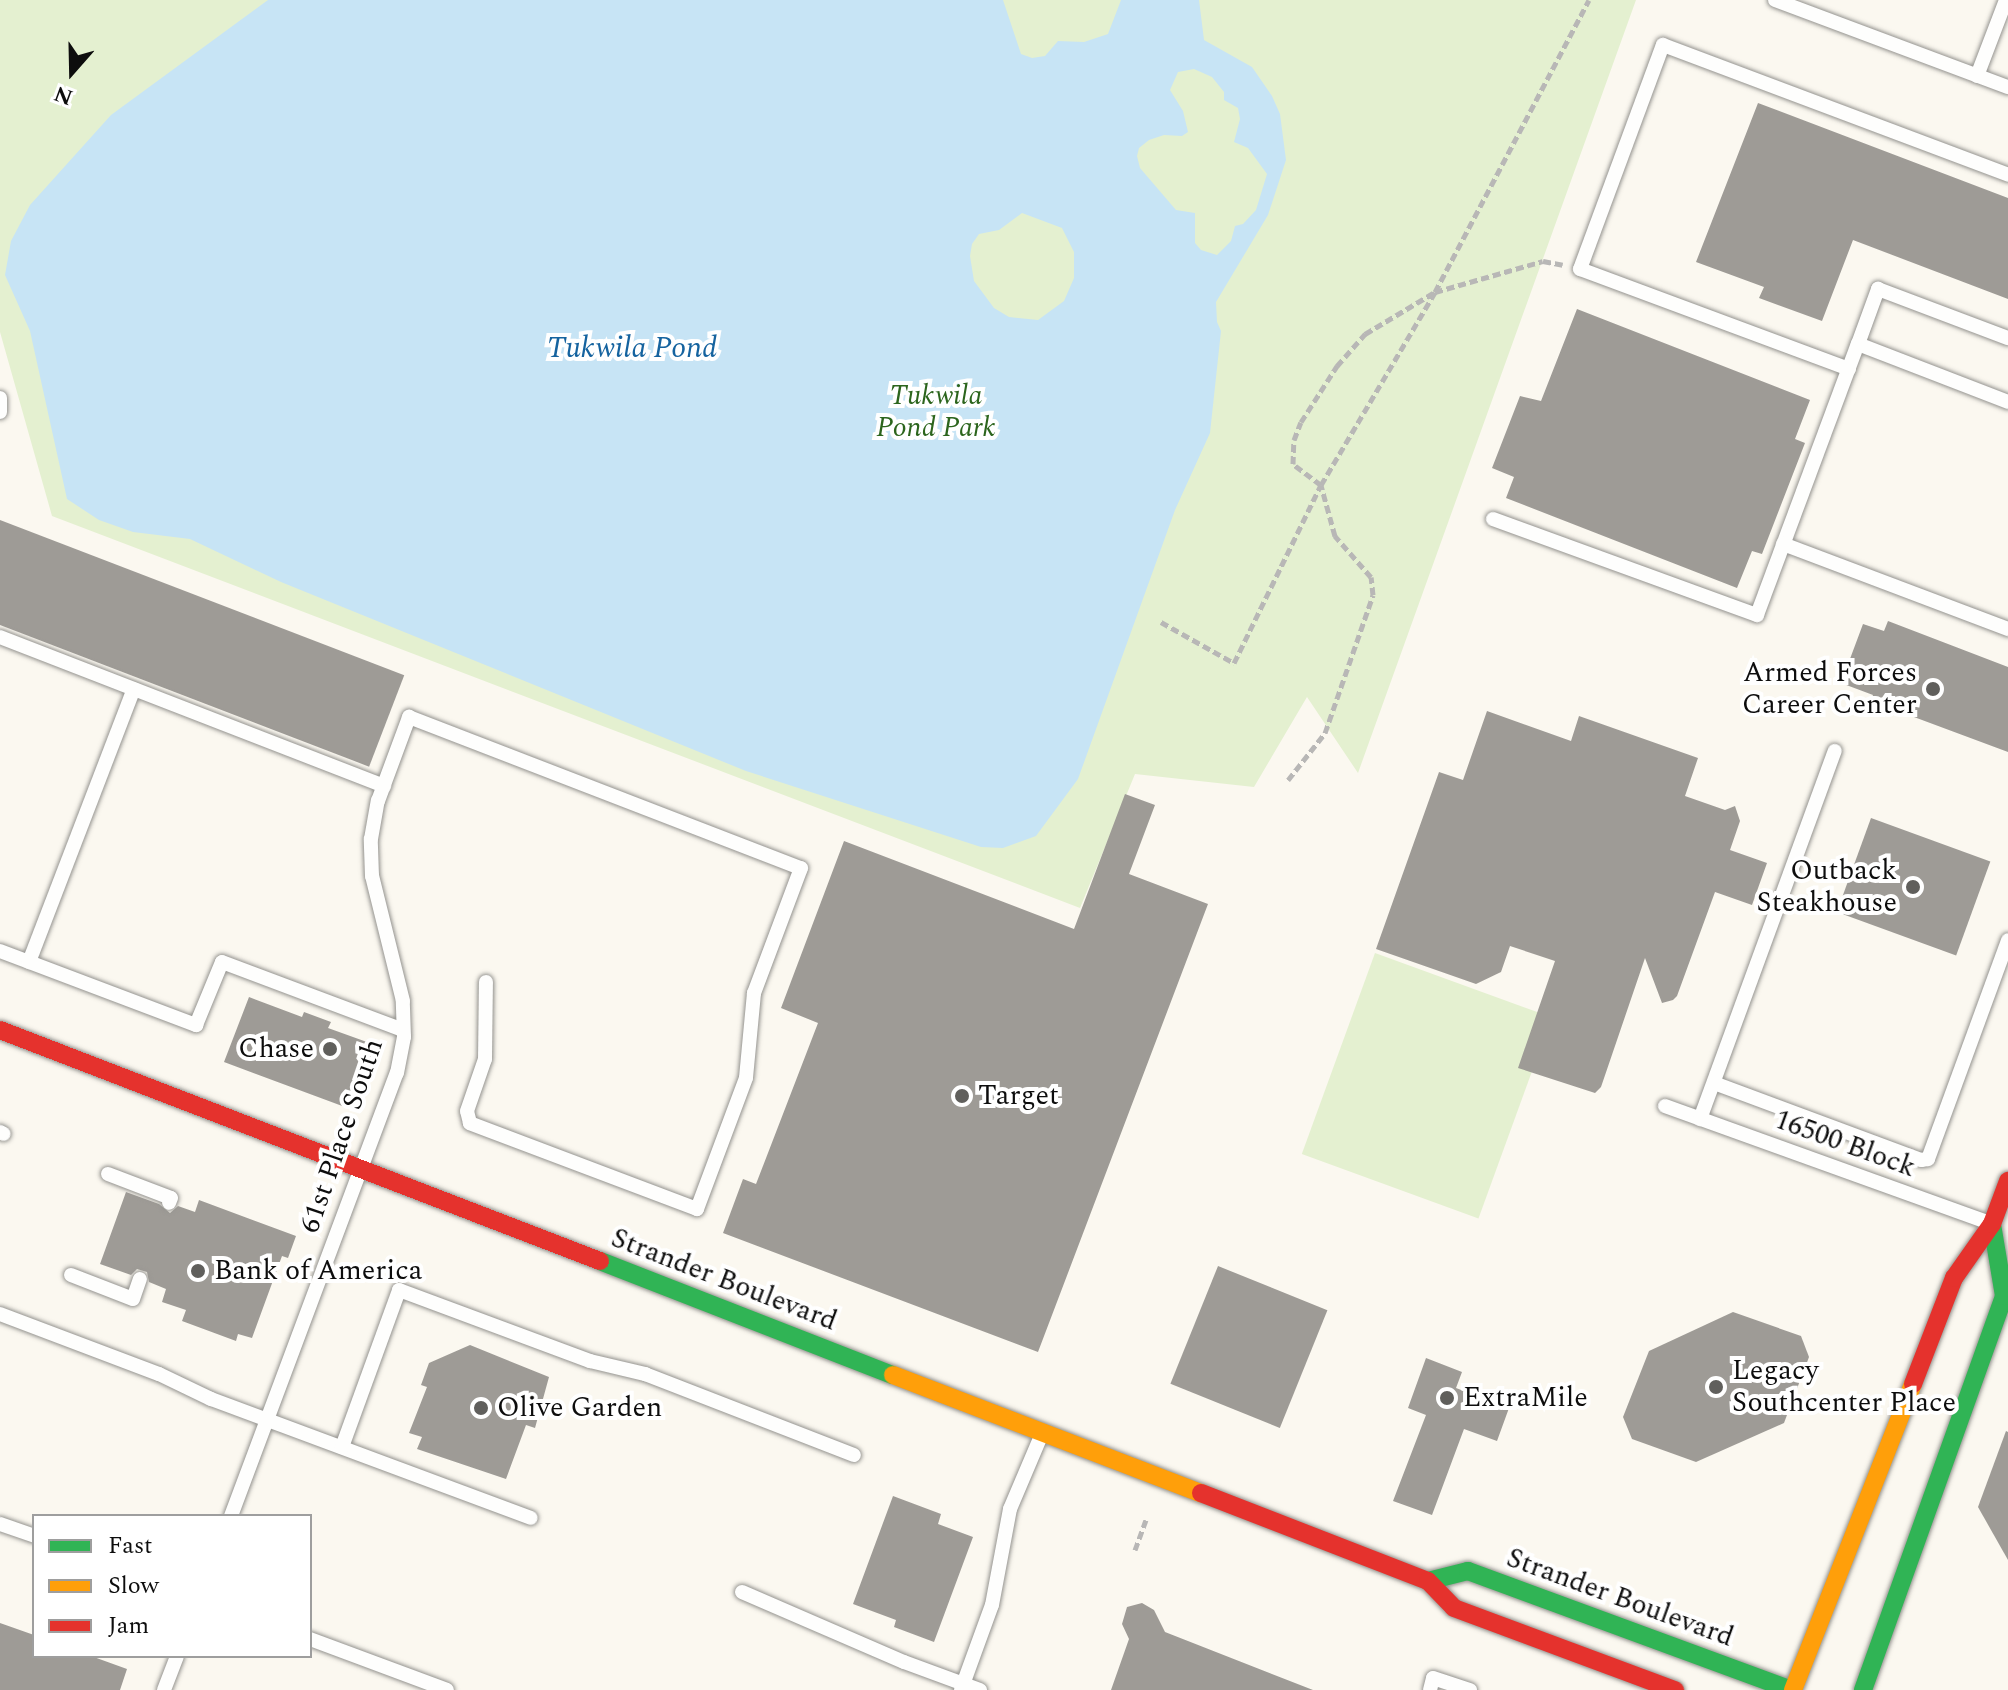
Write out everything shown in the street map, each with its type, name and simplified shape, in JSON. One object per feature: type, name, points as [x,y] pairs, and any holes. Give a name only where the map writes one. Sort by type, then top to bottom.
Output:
[{"type":"main road","name":"Strander Boulevard","points":[[0,1030],[361,1167],[1041,1435],[1428,1581],[1454,1608],[1675,1690]]},
{"type":"main road","points":[[1863,1690],[2004,1296],[2000,1227],[2008,1181]]},
{"type":"main road","points":[[1792,1690],[1954,1278],[2000,1227]]},
{"type":"main road","points":[[1925,1353],[1925,1410]]},
{"type":"main road","points":[[1911,1499],[1927,1512]]},
{"type":"main road","name":"Strander Boulevard","points":[[1428,1581],[1468,1571],[1792,1690]]},
{"type":"lane","points":[[1775,0],[2008,87]]},
{"type":"lane","points":[[1977,76],[2006,0]]},
{"type":"lane","points":[[1849,369],[1580,269],[1663,45],[2008,175]]},
{"type":"lane","points":[[1493,519],[1757,615],[1878,289],[2008,338]]},
{"type":"lane","points":[[1858,344],[2008,402]]},
{"type":"lane","points":[[0,398],[0,412]]},
{"type":"lane","points":[[1783,544],[2008,629]]},
{"type":"lane","points":[[0,637],[384,786]]},
{"type":"lane","points":[[29,962],[134,689]]},
{"type":"lane","name":"61st Place South","points":[[232,1514],[397,1073],[403,1030],[403,1001],[372,876],[371,839],[384,786],[409,717],[801,868],[754,993],[746,1078],[697,1209],[470,1123],[467,1111],[485,1059],[486,982]]},
{"type":"lane","points":[[1700,1119],[1835,751]]},
{"type":"lane","points":[[1714,1083],[1921,1160],[1928,1159],[2008,940]]},
{"type":"lane","points":[[0,951],[196,1025],[222,962],[403,1030]]},
{"type":"lane","name":"16500 Block","points":[[1665,1106],[2000,1227]]},
{"type":"lane","points":[[108,1174],[171,1198],[169,1203]]},
{"type":"lane","points":[[71,1275],[133,1299],[140,1279]]},
{"type":"lane","points":[[342,1447],[399,1290],[590,1361],[645,1374],[854,1455]]},
{"type":"lane","points":[[0,1314],[268,1420],[531,1518]]},
{"type":"lane","points":[[962,1687],[992,1605],[1010,1509],[1041,1435]]},
{"type":"lane","points":[[0,1524],[32,1535]]},
{"type":"lane","points":[[742,1592],[962,1687],[980,1690]]},
{"type":"lane","points":[[312,1640],[447,1690]]},
{"type":"lane","points":[[164,1690],[176,1658]]},
{"type":"lane","points":[[1430,1690],[1433,1678],[1470,1690]]},
{"type":"path","points":[[1161,622],[1234,663],[1321,485],[1435,292],[1589,0]]},
{"type":"path","points":[[1288,780],[1325,733],[1373,595],[1371,577],[1335,536],[1321,485],[1293,464],[1294,440],[1317,394],[1365,334],[1435,292],[1543,261],[1580,269]]},
{"type":"path","points":[[1135,1550],[1146,1520]]},
{"type":"green space","name":"Tukwila Pond","points":[[0,0],[1636,0],[1358,773],[1307,697],[1254,787],[1135,774],[1080,908],[52,516],[0,332]]},
{"type":"green space","points":[[1375,953],[1552,1017],[1478,1218],[1302,1154]]},
{"type":"water","name":"Tukwila Pond","points":[[268,0],[1003,0],[1021,54],[1032,58],[1045,56],[1058,41],[1084,42],[1108,34],[1121,0],[1199,0],[1204,40],[1252,67],[1272,96],[1280,114],[1286,160],[1268,215],[1216,302],[1217,322],[1221,331],[1210,433],[1175,510],[1078,779],[1036,836],[1003,848],[981,847],[746,771],[281,582],[190,539],[133,532],[99,520],[67,499],[30,331],[5,275],[11,241],[30,205],[111,115]],"holes":[[[1194,69],[1212,77],[1224,92],[1224,100],[1238,108],[1240,119],[1234,142],[1248,148],[1267,174],[1256,210],[1243,224],[1235,226],[1231,241],[1217,255],[1201,250],[1195,243],[1195,213],[1176,210],[1140,168],[1137,156],[1139,148],[1149,140],[1164,135],[1182,136],[1188,132],[1183,111],[1170,90],[1178,72]],[[1022,213],[1062,228],[1074,252],[1074,278],[1064,301],[1038,320],[1009,317],[994,308],[974,281],[970,256],[972,244],[979,234],[999,230]]]},
{"type":"building","points":[[1758,103],[2008,198],[2008,299],[1853,240],[1822,321],[1759,298],[1764,287],[1696,262]]},
{"type":"building","points":[[1577,309],[1810,400],[1795,439],[1805,443],[1762,554],[1752,551],[1737,588],[1506,498],[1514,477],[1492,468],[1520,396],[1541,401]]},
{"type":"building","points":[[0,520],[404,675],[369,767],[0,625]]},
{"type":"building","name":"Armed Forces Career Center","points":[[1888,621],[2008,667],[2008,752],[1871,701],[1873,695],[1841,683],[1863,624],[1884,631]]},
{"type":"building","points":[[1487,711],[1571,741],[1579,716],[1698,758],[1685,796],[1725,810],[1735,806],[1740,821],[1730,850],[1767,863],[1752,905],[1715,892],[1673,1000],[1662,1003],[1645,958],[1601,1087],[1595,1093],[1518,1068],[1555,961],[1510,946],[1501,972],[1476,984],[1376,949],[1439,772],[1463,780]]},
{"type":"building","name":"Target","points":[[1125,794],[1155,805],[1129,874],[1208,904],[1038,1352],[723,1233],[743,1179],[756,1184],[818,1023],[781,1008],[844,841],[1074,929]]},
{"type":"building","name":"Outback Steakhouse","points":[[1871,818],[1990,861],[1956,955],[1837,912]]},
{"type":"building","points":[[249,997],[302,1017],[304,1012],[331,1022],[328,1028],[378,1046],[353,1110],[224,1062]]},
{"type":"building","name":"Bank of America","points":[[126,1192],[159,1204],[170,1213],[178,1206],[195,1212],[199,1200],[296,1236],[288,1258],[282,1256],[252,1338],[238,1334],[236,1341],[182,1321],[186,1310],[162,1302],[166,1289],[149,1282],[147,1272],[137,1269],[131,1275],[100,1264]]},
{"type":"building","points":[[1218,1266],[1327,1310],[1280,1428],[1170,1384]]},
{"type":"building","name":"Legacy Southcenter Place","points":[[1733,1312],[1801,1336],[1809,1357],[1784,1423],[1696,1462],[1632,1439],[1623,1417],[1649,1351]]},
{"type":"building","name":"Olive Garden","points":[[470,1345],[549,1377],[535,1428],[526,1425],[506,1479],[417,1449],[422,1437],[409,1433],[427,1387],[421,1385],[429,1363]]},
{"type":"building","points":[[1426,1358],[1462,1372],[1456,1388],[1509,1408],[1497,1441],[1464,1429],[1432,1515],[1393,1501],[1426,1415],[1408,1408]]},
{"type":"building","points":[[2008,1432],[2008,1560],[1978,1507]]},
{"type":"building","points":[[893,1496],[941,1514],[938,1524],[973,1537],[934,1642],[894,1627],[896,1620],[853,1604]]},
{"type":"building","points":[[1142,1603],[1154,1610],[1165,1632],[1313,1690],[1111,1690],[1129,1639],[1122,1624],[1127,1607]]},
{"type":"building","points":[[0,1623],[32,1634],[32,1658],[97,1658],[127,1669],[120,1690],[0,1690]]},
{"type":"traffic: fast","points":[[1863,1690],[2004,1296],[1992,1224]]},
{"type":"traffic: fast","points":[[600,1261],[893,1375]]},
{"type":"traffic: fast","points":[[1428,1581],[1468,1571],[1791,1690]]},
{"type":"traffic: slow","points":[[893,1375],[1201,1493]]},
{"type":"traffic: slow","points":[[1793,1690],[1913,1384]]},
{"type":"traffic: jam","points":[[0,1030],[600,1261]]},
{"type":"traffic: jam","points":[[1913,1384],[1954,1278],[1992,1224],[2008,1181]]},
{"type":"traffic: jam","points":[[1201,1493],[1428,1581],[1454,1608],[1675,1690]]},
{"type":"place","name":"Armed Forces Career Center","points":[[1933,689]]},
{"type":"place","name":"Outback Steakhouse","points":[[1913,887]]},
{"type":"place","name":"Chase","points":[[330,1049]]},
{"type":"place","name":"Target","points":[[962,1096]]},
{"type":"place","name":"Bank of America","points":[[198,1271]]},
{"type":"place","name":"Legacy Southcenter Place","points":[[1716,1387]]},
{"type":"place","name":"ExtraMile","points":[[1447,1398]]},
{"type":"place","name":"Olive Garden","points":[[481,1408]]},
{"type":"park label","name":"Tukwila Pond Park","points":[[936,412]]}]
